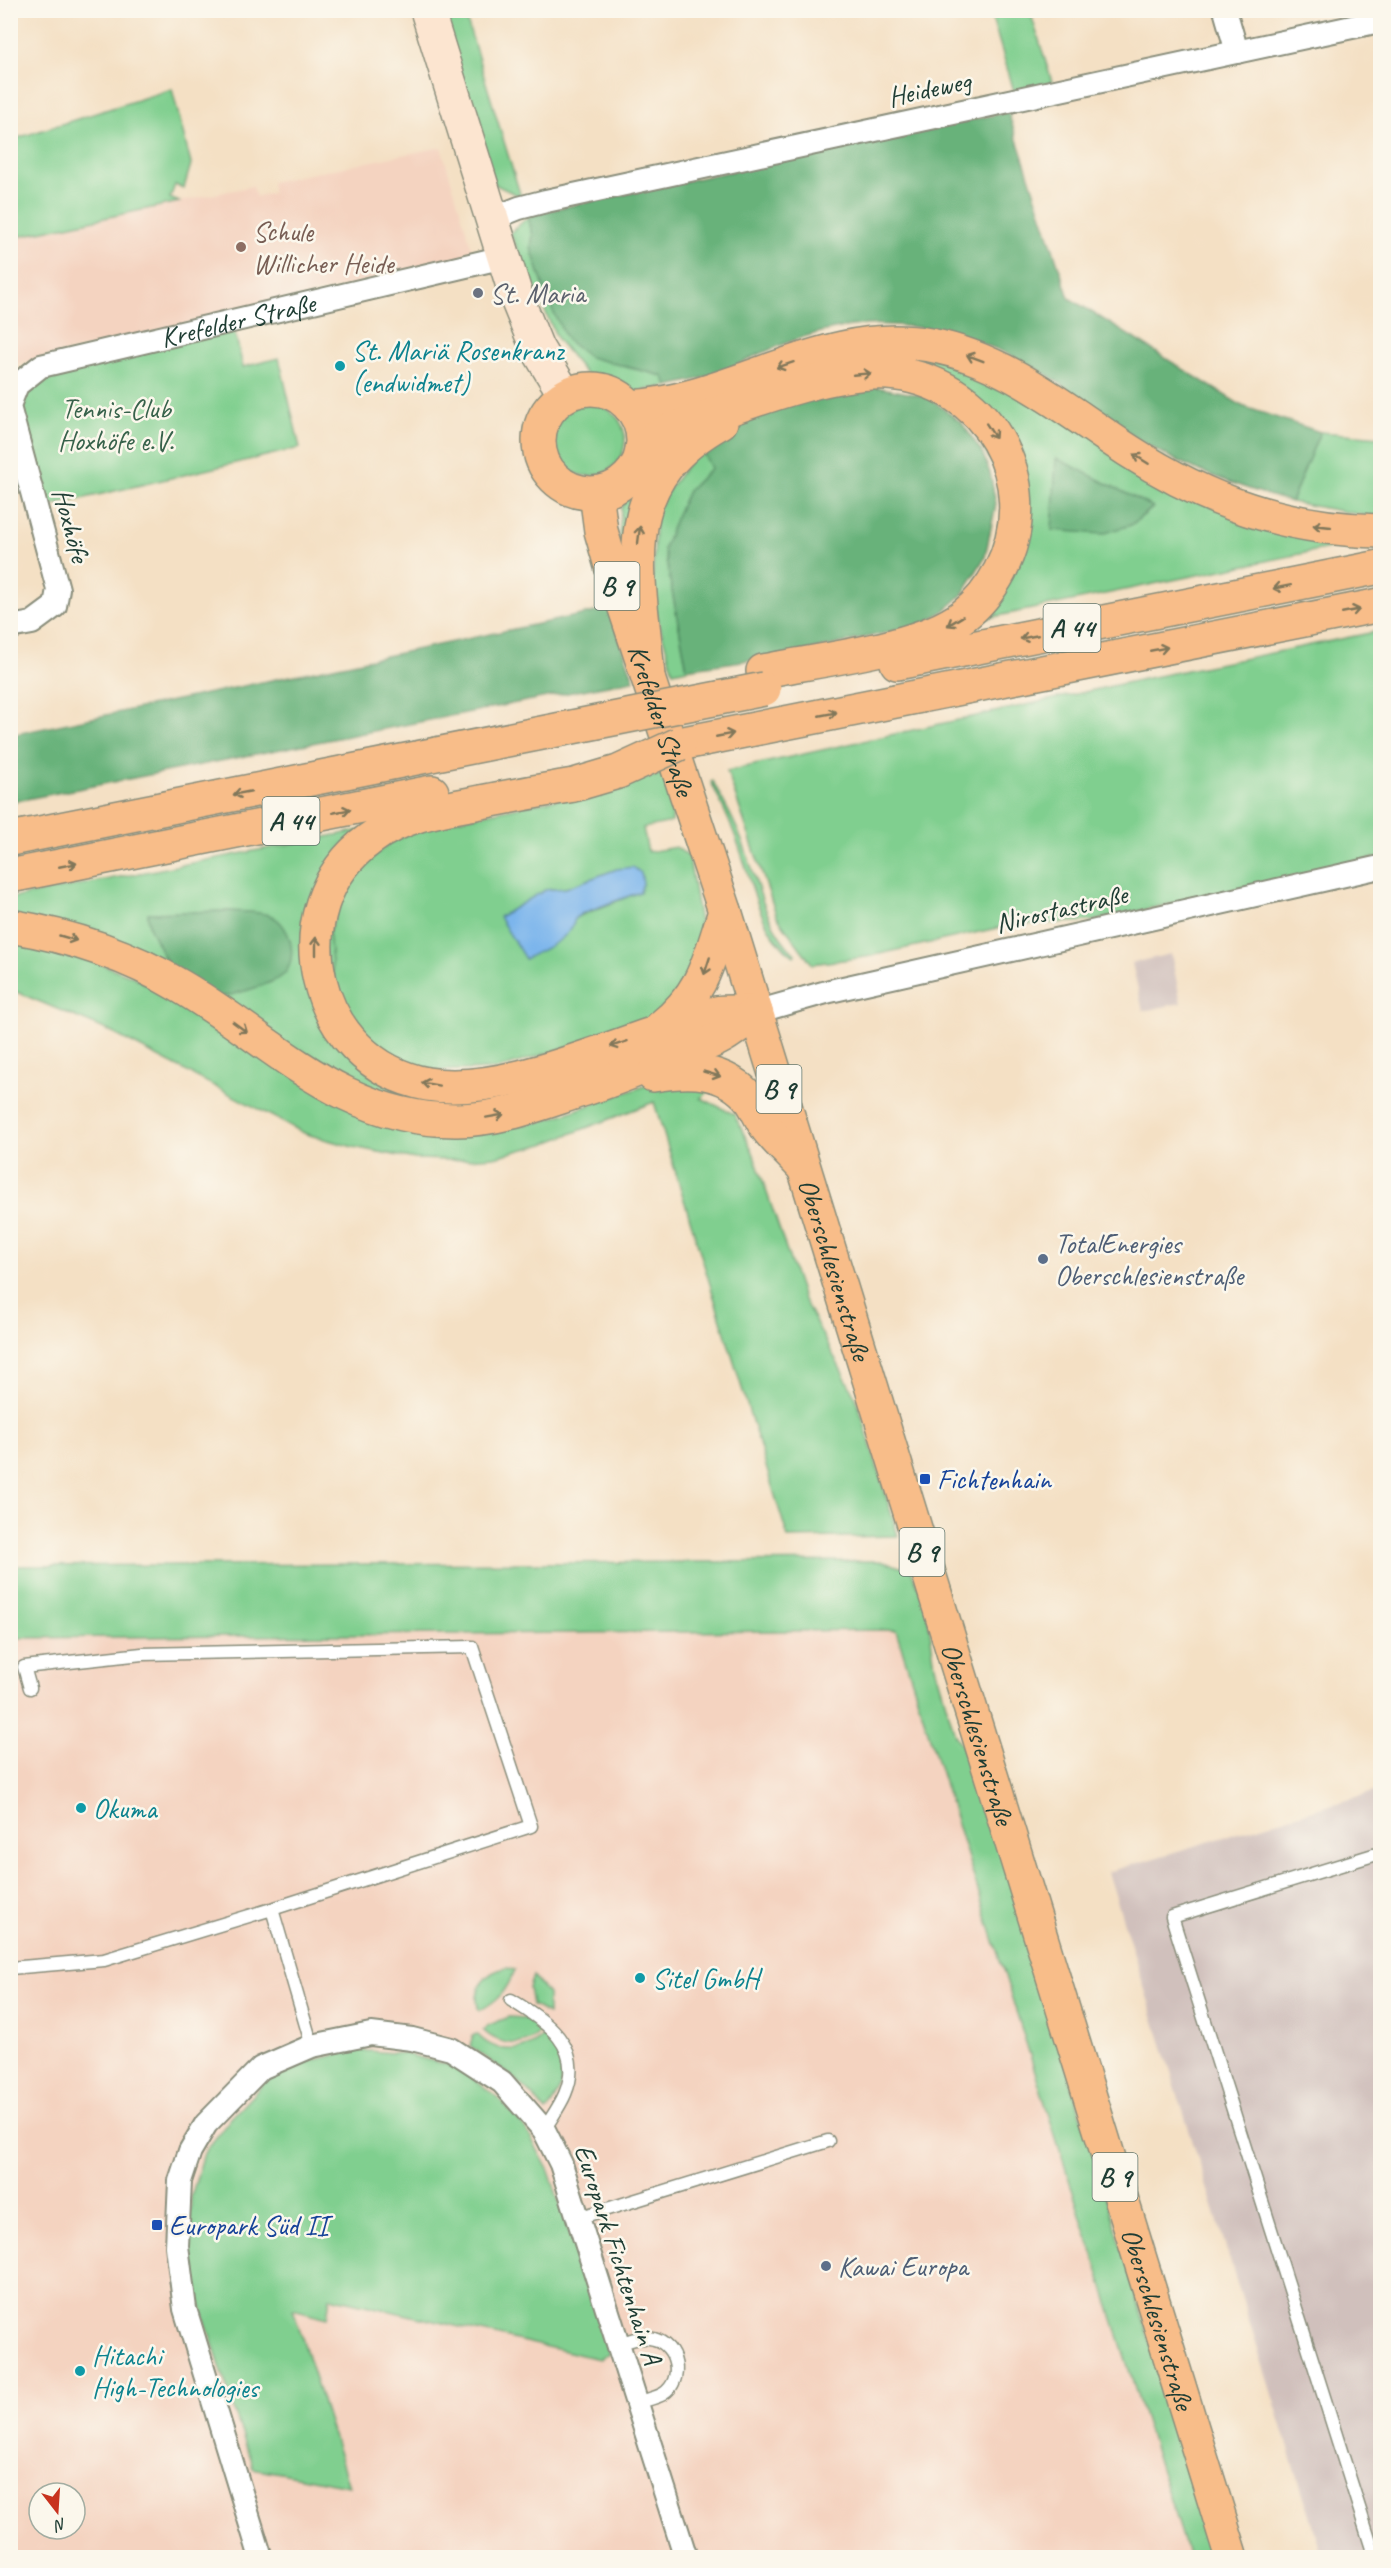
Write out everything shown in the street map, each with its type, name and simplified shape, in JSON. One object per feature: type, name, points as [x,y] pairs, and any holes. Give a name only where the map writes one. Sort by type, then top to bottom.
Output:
[{"type":"main road","points":[[426,10],[504,257],[537,348],[565,395]]},
{"type":"main road","points":[[630,407],[685,397],[837,349],[882,343],[928,345],[965,354],[1008,372],[1158,469],[1227,503],[1287,521],[1380,531]]},
{"type":"main road","points":[[642,448],[656,437],[672,429],[785,392],[836,378],[874,373],[921,378],[948,390],[974,409],[1000,445],[1012,477],[1015,520],[1007,556],[996,578],[978,603],[955,622],[926,635],[764,680]]},
{"type":"main road","points":[[594,389],[609,392],[630,407],[639,421],[643,435],[642,448],[638,464],[623,483],[596,493],[584,493],[568,489],[555,480],[545,467],[539,452],[538,435],[543,419],[552,406],[565,395],[579,390],[594,389]]},
{"type":"main road","points":[[648,677],[637,554],[640,524],[652,493],[674,460],[700,435],[741,411],[785,392]]},
{"type":"main road","name":"Krefelder Straße","points":[[596,493],[604,546],[725,911]]},
{"type":"main road","name":"A 44","points":[[10,839],[361,770],[564,720],[764,680],[1380,567]]},
{"type":"main road","name":"A 44","points":[[10,876],[573,775],[679,744],[1380,605]]},
{"type":"main road","points":[[573,775],[427,813],[397,823],[361,845],[337,872],[320,911],[315,952],[322,991],[336,1021],[367,1056],[394,1073],[437,1085],[477,1085],[504,1080],[715,1013],[756,1012]]},
{"type":"main road","points":[[654,1033],[680,1011],[700,984],[725,911]]},
{"type":"main road","name":"Oberschlesienstraße","points":[[725,911],[1232,2558]]},
{"type":"main road","points":[[10,926],[96,946],[152,970],[190,992],[343,1094],[390,1110],[430,1119],[472,1120],[501,1116],[592,1087],[722,1037],[756,1012]]},
{"type":"main road","points":[[592,1087],[674,1072],[692,1071],[718,1075],[735,1085],[749,1099],[769,1130],[802,1166]]},
{"type":"street","points":[[1225,10],[1237,52]]},
{"type":"street","name":"Heideweg","points":[[492,219],[519,208],[546,201],[1380,21]]},
{"type":"street","name":"Krefelder Straße","points":[[10,404],[17,385],[41,366],[504,257]]},
{"type":"street","name":"Hoxhöfe","points":[[10,410],[58,589],[55,606],[32,623],[10,627]]},
{"type":"street","name":"Nirostastraße","points":[[756,1012],[830,991],[1380,867]]},
{"type":"street","name":"Europark Fichtenhain A","points":[[261,2558],[185,2309],[177,2246],[180,2181],[190,2151],[206,2124],[261,2068],[312,2046],[371,2034],[412,2039],[451,2049],[502,2082],[544,2130],[561,2164],[686,2558]]},
{"type":"lane","points":[[10,1668],[142,1654],[472,1647],[531,1826],[104,1960],[10,1968]]},
{"type":"lane","points":[[24,1667],[30,1688]]},
{"type":"lane","points":[[1375,2558],[1172,1917],[1380,1854]]},
{"type":"lane","points":[[272,1908],[312,2046]]},
{"type":"lane","points":[[511,2000],[541,2018],[561,2038],[570,2064],[566,2092],[544,2130]]},
{"type":"lane","points":[[578,2218],[828,2141]]},
{"type":"lane","points":[[617,2344],[642,2337],[655,2339],[669,2346],[674,2359],[676,2373],[674,2384],[663,2394],[637,2403]]},
{"type":"shaded area","name":"Schule Willicher Heide","points":[[441,147],[474,256],[11,365],[10,238],[253,186],[256,197],[273,193],[271,182]]},
{"type":"shaded area","points":[[1171,954],[1181,1003],[1143,1011],[1132,963]]},
{"type":"shaded area","points":[[896,1630],[1188,2557],[11,2557],[10,1638]]},
{"type":"shaded area","points":[[1380,1790],[1380,2557],[1323,2557],[1108,1872]]},
{"type":"green space","points":[[441,11],[464,11],[521,197],[494,184]]},
{"type":"green space","points":[[990,11],[1030,11],[1052,82],[1014,91]]},
{"type":"green space","points":[[172,89],[191,164],[184,188],[175,185],[170,198],[179,202],[11,238],[11,140]]},
{"type":"green space","points":[[1008,112],[1069,298],[1242,406],[1320,432],[1291,502],[1216,477],[1161,453],[1131,435],[1044,373],[1002,351],[957,336],[909,326],[862,325],[836,329],[786,343],[718,373],[668,386],[663,376],[589,357],[567,340],[550,305],[531,248],[533,235],[528,217],[541,212]]},
{"type":"green space","points":[[528,217],[533,235],[531,248],[550,305],[622,366],[663,376],[668,386],[628,393],[590,379],[558,340],[510,233]]},
{"type":"green space","name":"Tennis-Club Hoxhöfe e.V.","points":[[234,329],[243,367],[279,358],[300,448],[46,507],[21,404],[27,387],[50,372]]},
{"type":"green space","points":[[937,349],[1344,545],[954,625],[1021,516],[941,372],[914,361],[864,355]],"holes":[[[1056,459],[1153,508],[1131,525]]]},
{"type":"green space","points":[[856,383],[928,397],[962,423],[982,452],[990,473],[996,504],[985,557],[962,595],[944,611],[923,624],[799,653],[687,669],[664,549],[688,491],[711,468],[700,447],[715,435],[765,408]]},
{"type":"green space","points":[[582,404],[596,404],[615,414],[625,433],[625,447],[615,466],[596,476],[582,476],[563,466],[553,447],[553,433],[563,414]]},
{"type":"green space","points":[[1320,432],[1380,437],[1380,518],[1291,502]]},
{"type":"green space","points":[[700,447],[711,468],[688,491],[664,549],[687,669],[673,672],[652,598],[656,507]]},
{"type":"green space","points":[[657,451],[628,561],[619,541],[621,508]]},
{"type":"green space","points":[[1056,458],[1153,507],[1131,525],[1102,534],[1052,530]]},
{"type":"green space","points":[[609,609],[634,680],[11,802],[11,735]]},
{"type":"green space","points":[[1380,631],[1380,857],[1094,921],[1011,925],[866,957],[812,964],[777,917],[727,771],[1148,678]]},
{"type":"green space","points":[[663,774],[673,806],[672,822],[643,828],[648,852],[676,847],[689,857],[703,941],[667,1010],[635,1025],[498,1069],[430,1071],[400,1061],[366,1035],[347,1010],[333,975],[329,932],[343,896],[361,868],[389,843],[422,827]],"holes":[[[617,869],[643,883],[640,892],[575,918],[545,890],[566,888]]]},
{"type":"green space","points":[[713,781],[737,829],[767,913],[775,928],[795,954],[794,956],[782,946],[764,919],[734,834],[711,782]]},
{"type":"green space","points":[[372,828],[324,879],[339,1036],[493,1099],[443,1104],[406,1100],[327,1072],[213,1000],[272,916],[230,911],[148,913],[149,926],[168,965],[11,918],[11,898]]},
{"type":"green space","points":[[230,911],[262,913],[279,921],[289,936],[290,965],[286,972],[272,982],[213,1000],[168,965],[149,926],[148,913]]},
{"type":"green space","points":[[10,941],[74,954],[132,976],[198,1013],[478,1133],[544,1121],[662,1080],[716,1085],[701,1098],[734,1114],[753,1152],[803,1298],[857,1400],[898,1536],[788,1538],[654,1102],[544,1144],[494,1157],[453,1160],[415,1159],[353,1147],[306,1134],[107,1030],[11,991]]},
{"type":"green space","points":[[880,1561],[911,1570],[926,1604],[935,1666],[955,1735],[976,1768],[1215,2557],[1188,2557],[896,1630],[11,1638],[10,1566]]},
{"type":"green space","points":[[507,1968],[515,1970],[505,1990],[497,1999],[479,2011],[477,1995],[482,1982],[492,1973]]},
{"type":"green space","points":[[533,1976],[548,1994],[548,2014],[532,2005],[529,1988]]},
{"type":"green space","points":[[509,2017],[525,2018],[542,2027],[530,2040],[514,2044],[497,2040],[483,2030]]},
{"type":"green space","points":[[547,2032],[558,2052],[562,2072],[558,2092],[546,2112],[520,2083],[470,2046],[473,2036],[477,2034],[485,2041],[503,2049],[522,2048]]},
{"type":"green space","points":[[357,2050],[406,2054],[459,2068],[497,2097],[526,2129],[549,2171],[609,2354],[599,2359],[330,2297],[327,2318],[293,2309],[349,2486],[253,2468],[204,2317],[194,2277],[189,2242],[191,2197],[204,2153],[231,2118],[263,2084],[301,2063]]},
{"type":"water","points":[[633,867],[641,873],[643,883],[640,892],[583,913],[575,918],[573,926],[562,938],[525,959],[499,917],[545,890],[566,888],[617,869]]},
{"type":"place","name":"Schule Willicher Heide","points":[[241,247]]},
{"type":"place","name":"St. Maria","points":[[478,293]]},
{"type":"place","name":"St. Mariä Rosenkranz (endwidmet)","points":[[340,366]]},
{"type":"place","name":"TotalEnergies Oberschlesienstraße","points":[[1043,1259]]},
{"type":"place","name":"Fichtenhain","points":[[925,1479]]},
{"type":"place","name":"Okuma","points":[[81,1808]]},
{"type":"place","name":"Sitel GmbH","points":[[640,1978]]},
{"type":"place","name":"Europark Süd II","points":[[157,2225]]},
{"type":"place","name":"Kawai Europa","points":[[826,2266]]},
{"type":"place","name":"Hitachi High-Technologies","points":[[80,2371]]}]
